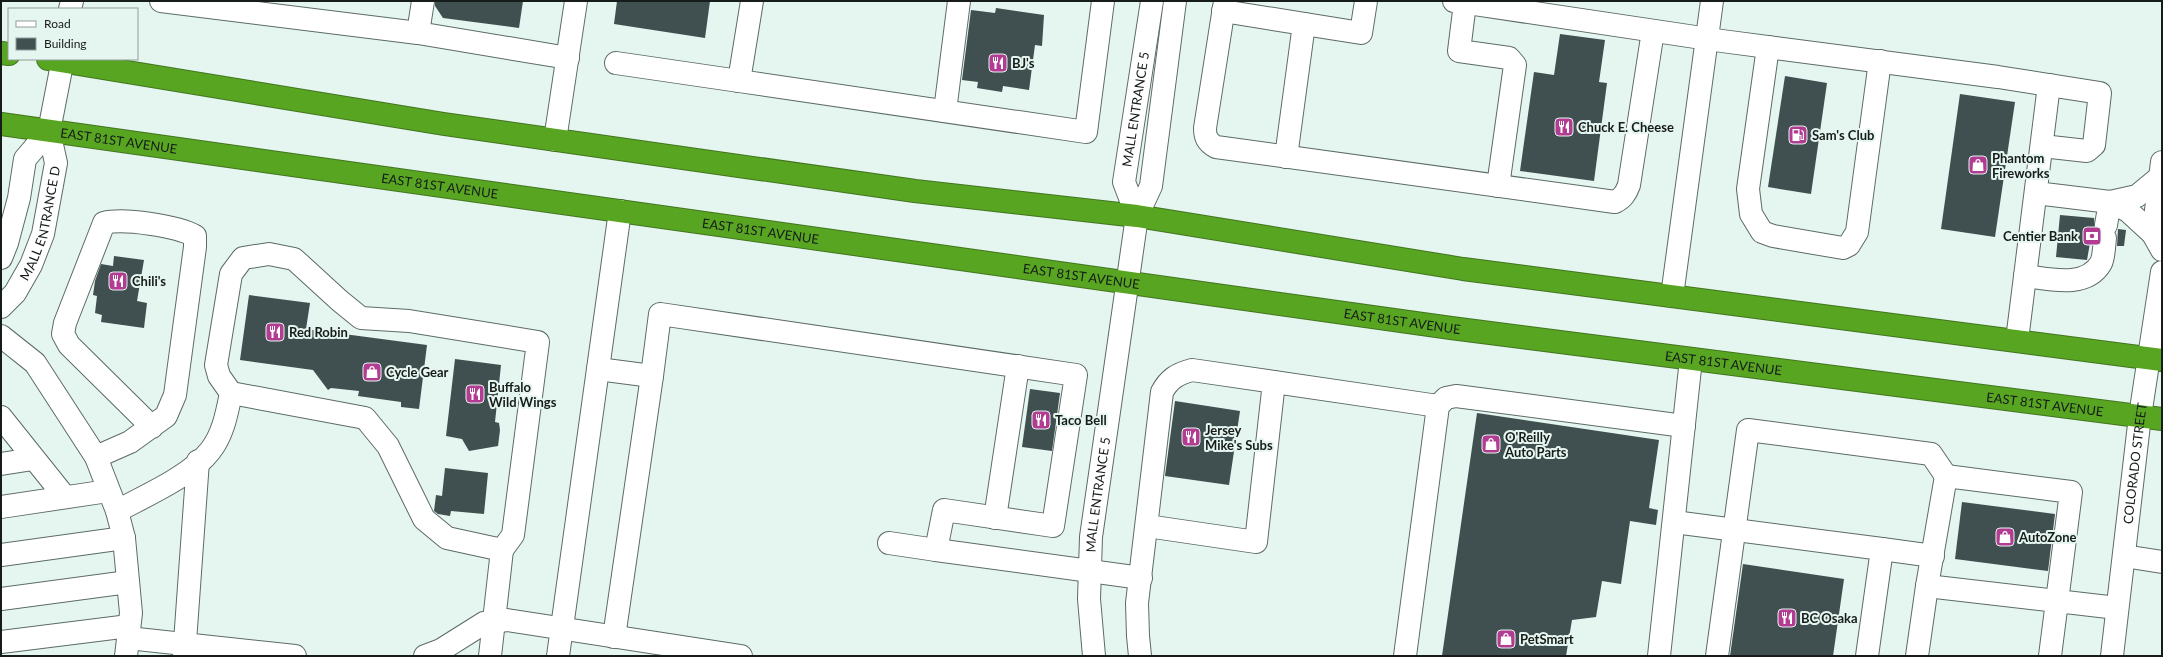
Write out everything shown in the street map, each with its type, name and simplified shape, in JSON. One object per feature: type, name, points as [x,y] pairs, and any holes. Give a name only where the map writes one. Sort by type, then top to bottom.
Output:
[{"type":"highway","points":[[58,60],[444,124],[555,140],[915,191],[1137,216],[1463,269],[2155,359]]},
{"type":"highway","name":"EAST 81ST AVENUE","points":[[1,124],[1128,281],[1451,328],[2162,419]]},
{"type":"street","points":[[161,1],[231,5],[418,33],[568,58]]},
{"type":"street","points":[[418,33],[423,1]]},
{"type":"street","points":[[555,140],[576,1]]},
{"type":"street","points":[[739,81],[752,1]]},
{"type":"street","points":[[945,111],[959,1]]},
{"type":"street","points":[[616,63],[1086,132],[1102,1]]},
{"type":"street","name":"MALL ENTRANCE 5","points":[[1137,216],[1124,182],[1152,1]]},
{"type":"street","name":"MALL ENTRANCE 5","points":[[1094,656],[1089,599],[1091,537],[1137,216],[1151,186],[1175,1]]},
{"type":"street","points":[[1366,1],[1361,32],[1304,24],[1224,6],[1205,136],[1209,144],[1216,147],[1615,202],[1621,200],[1629,185],[1653,31]]},
{"type":"street","points":[[1672,296],[1712,1]]},
{"type":"street","points":[[1498,186],[1515,65],[1508,58],[1458,51],[1460,2],[1707,39],[2100,93],[2094,145],[2087,150],[2042,146]]},
{"type":"street","points":[[1286,157],[1304,24]]},
{"type":"street","points":[[1768,47],[1748,189],[1751,214],[1762,232],[1773,236],[1843,248],[1849,245],[1857,232],[1880,62]]},
{"type":"street","name":"MALL ENTRANCE D","points":[[1,307],[15,293],[25,276],[43,234],[56,163],[49,131],[58,60]]},
{"type":"street","points":[[2016,340],[2049,85]]},
{"type":"street","name":"MALL ENTRANCE D","points":[[1,258],[7,243],[19,198],[26,159],[49,131]]},
{"type":"street","points":[[2036,193],[2110,202],[2137,196],[2161,169]]},
{"type":"street","points":[[2158,242],[2161,169]]},
{"type":"street","points":[[2025,276],[2069,281],[2090,276],[2102,263],[2110,202]]},
{"type":"street","points":[[2110,202],[2128,211],[2158,242]]},
{"type":"street","points":[[558,656],[620,211]]},
{"type":"street","points":[[96,457],[130,442],[152,427],[166,416],[175,395],[196,236],[185,230],[116,220],[104,223],[65,323],[63,334],[68,344],[152,427]]},
{"type":"street","points":[[490,656],[502,550],[513,535],[538,342],[409,320],[361,318],[294,259],[269,254],[243,258],[231,274],[216,365],[219,376],[231,393],[365,418],[388,446],[424,519],[447,538],[502,550]]},
{"type":"street","name":"COLORADO STREET","points":[[2112,656],[2140,416],[2155,359],[2162,272]]},
{"type":"street","points":[[614,637],[660,314],[1076,375],[1054,526],[944,510],[936,550]]},
{"type":"street","points":[[1,336],[35,363],[96,457],[117,511],[124,538],[131,613],[128,640]]},
{"type":"street","points":[[1659,656],[1691,359]]},
{"type":"street","points":[[995,518],[1018,366]]},
{"type":"street","points":[[598,369],[652,376]]},
{"type":"street","points":[[1140,656],[1137,603],[1162,392],[1168,381],[1181,373],[1192,370],[1438,406]]},
{"type":"street","points":[[1147,526],[1256,542],[1274,382]]},
{"type":"street","points":[[117,511],[180,477],[210,451],[226,421],[231,393]]},
{"type":"street","points":[[1405,656],[1438,406],[1446,398],[1456,396],[1684,426]]},
{"type":"street","points":[[2,419],[33,459],[65,496]]},
{"type":"street","points":[[1717,656],[1748,430],[1931,454],[1946,476],[1927,586],[1918,656]]},
{"type":"street","points":[[1,464],[33,459]]},
{"type":"street","points":[[185,650],[198,461]]},
{"type":"street","points":[[1946,476],[2071,492],[2050,656]]},
{"type":"street","points":[[1,507],[108,490]]},
{"type":"street","points":[[1674,522],[1933,556]]},
{"type":"street","points":[[1,555],[124,538]]},
{"type":"street","points":[[889,543],[1141,578]]},
{"type":"street","points":[[1867,656],[1882,549]]},
{"type":"street","points":[[2124,556],[2162,562]]},
{"type":"street","points":[[1,599],[128,582]]},
{"type":"street","points":[[1927,586],[2117,608]]},
{"type":"street","points":[[425,656],[441,650],[484,623],[507,620],[741,656]]},
{"type":"street","points":[[1,642],[128,640],[185,650],[295,656]]},
{"type":"building","points":[[435,1],[523,1],[519,28],[443,18],[435,6]]},
{"type":"building","points":[[617,1],[710,1],[705,38],[614,24]]},
{"type":"building","name":"BJ's","points":[[996,8],[1044,15],[1042,46],[1035,45],[1029,90],[1003,86],[1002,92],[977,88],[978,82],[962,80],[971,10],[995,13]]},
{"type":"building","name":"Chuck E. Cheese","points":[[1560,34],[1605,40],[1599,82],[1607,83],[1594,181],[1520,171],[1534,72],[1554,75]]},
{"type":"building","name":"Sam's Club","points":[[1785,76],[1827,83],[1811,194],[1768,187]]},
{"type":"building","name":"Phantom Fireworks","points":[[1960,94],[2015,102],[1995,237],[1941,229]]},
{"type":"building","name":"Centier Bank","points":[[2060,215],[2094,218],[2095,231],[2092,243],[2090,243],[2087,260],[2056,257]]},
{"type":"building","points":[[2118,229],[2126,230],[2124,246],[2117,246]]},
{"type":"building","name":"Chili's","points":[[114,256],[144,260],[137,301],[147,303],[144,328],[101,322],[102,315],[95,313],[97,296],[93,295],[95,281],[101,264],[113,266]]},
{"type":"building","points":[[249,295],[310,303],[306,329],[427,345],[419,409],[401,407],[401,402],[358,396],[359,391],[331,388],[328,390],[313,370],[240,360]]},
{"type":"building","name":"Buffalo Wild Wings","points":[[455,359],[501,365],[495,422],[499,423],[500,430],[498,446],[469,451],[462,439],[446,436]]},
{"type":"building","name":"Taco Bell","points":[[1030,389],[1060,393],[1052,451],[1022,447]]},
{"type":"building","points":[[1175,401],[1240,411],[1229,485],[1165,476]]},
{"type":"building","points":[[1477,413],[1659,440],[1649,508],[1658,510],[1656,525],[1630,521],[1621,584],[1602,581],[1596,617],[1572,620],[1566,656],[1442,656]]},
{"type":"building","points":[[445,468],[488,473],[484,514],[451,511],[450,516],[438,514],[434,511],[436,495],[442,496]]},
{"type":"building","name":"AutoZone","points":[[1962,502],[2055,514],[2048,571],[1955,559]]},
{"type":"building","name":"BC Osaka","points":[[1743,564],[1844,579],[1833,656],[1730,656]]},
{"type":"place","name":"BJ's","points":[[998,63]]},
{"type":"place","name":"Chuck E. Cheese","points":[[1564,127]]},
{"type":"place","name":"Sam's Club","points":[[1798,135]]},
{"type":"place","name":"Phantom Fireworks","points":[[1978,165]]},
{"type":"place","name":"Centier Bank","points":[[2092,236]]},
{"type":"place","name":"Chili's","points":[[118,281]]},
{"type":"place","name":"Red Robin","points":[[275,332]]},
{"type":"place","name":"Cycle Gear","points":[[372,372]]},
{"type":"place","name":"Buffalo Wild Wings","points":[[475,394]]},
{"type":"place","name":"Taco Bell","points":[[1041,420]]},
{"type":"place","name":"Jersey Mike's Subs","points":[[1191,437]]},
{"type":"place","name":"O'Reilly Auto Parts","points":[[1491,444]]},
{"type":"place","name":"AutoZone","points":[[2005,537]]},
{"type":"place","name":"BC Osaka","points":[[1787,618]]},
{"type":"place","name":"PetSmart","points":[[1506,639]]}]
